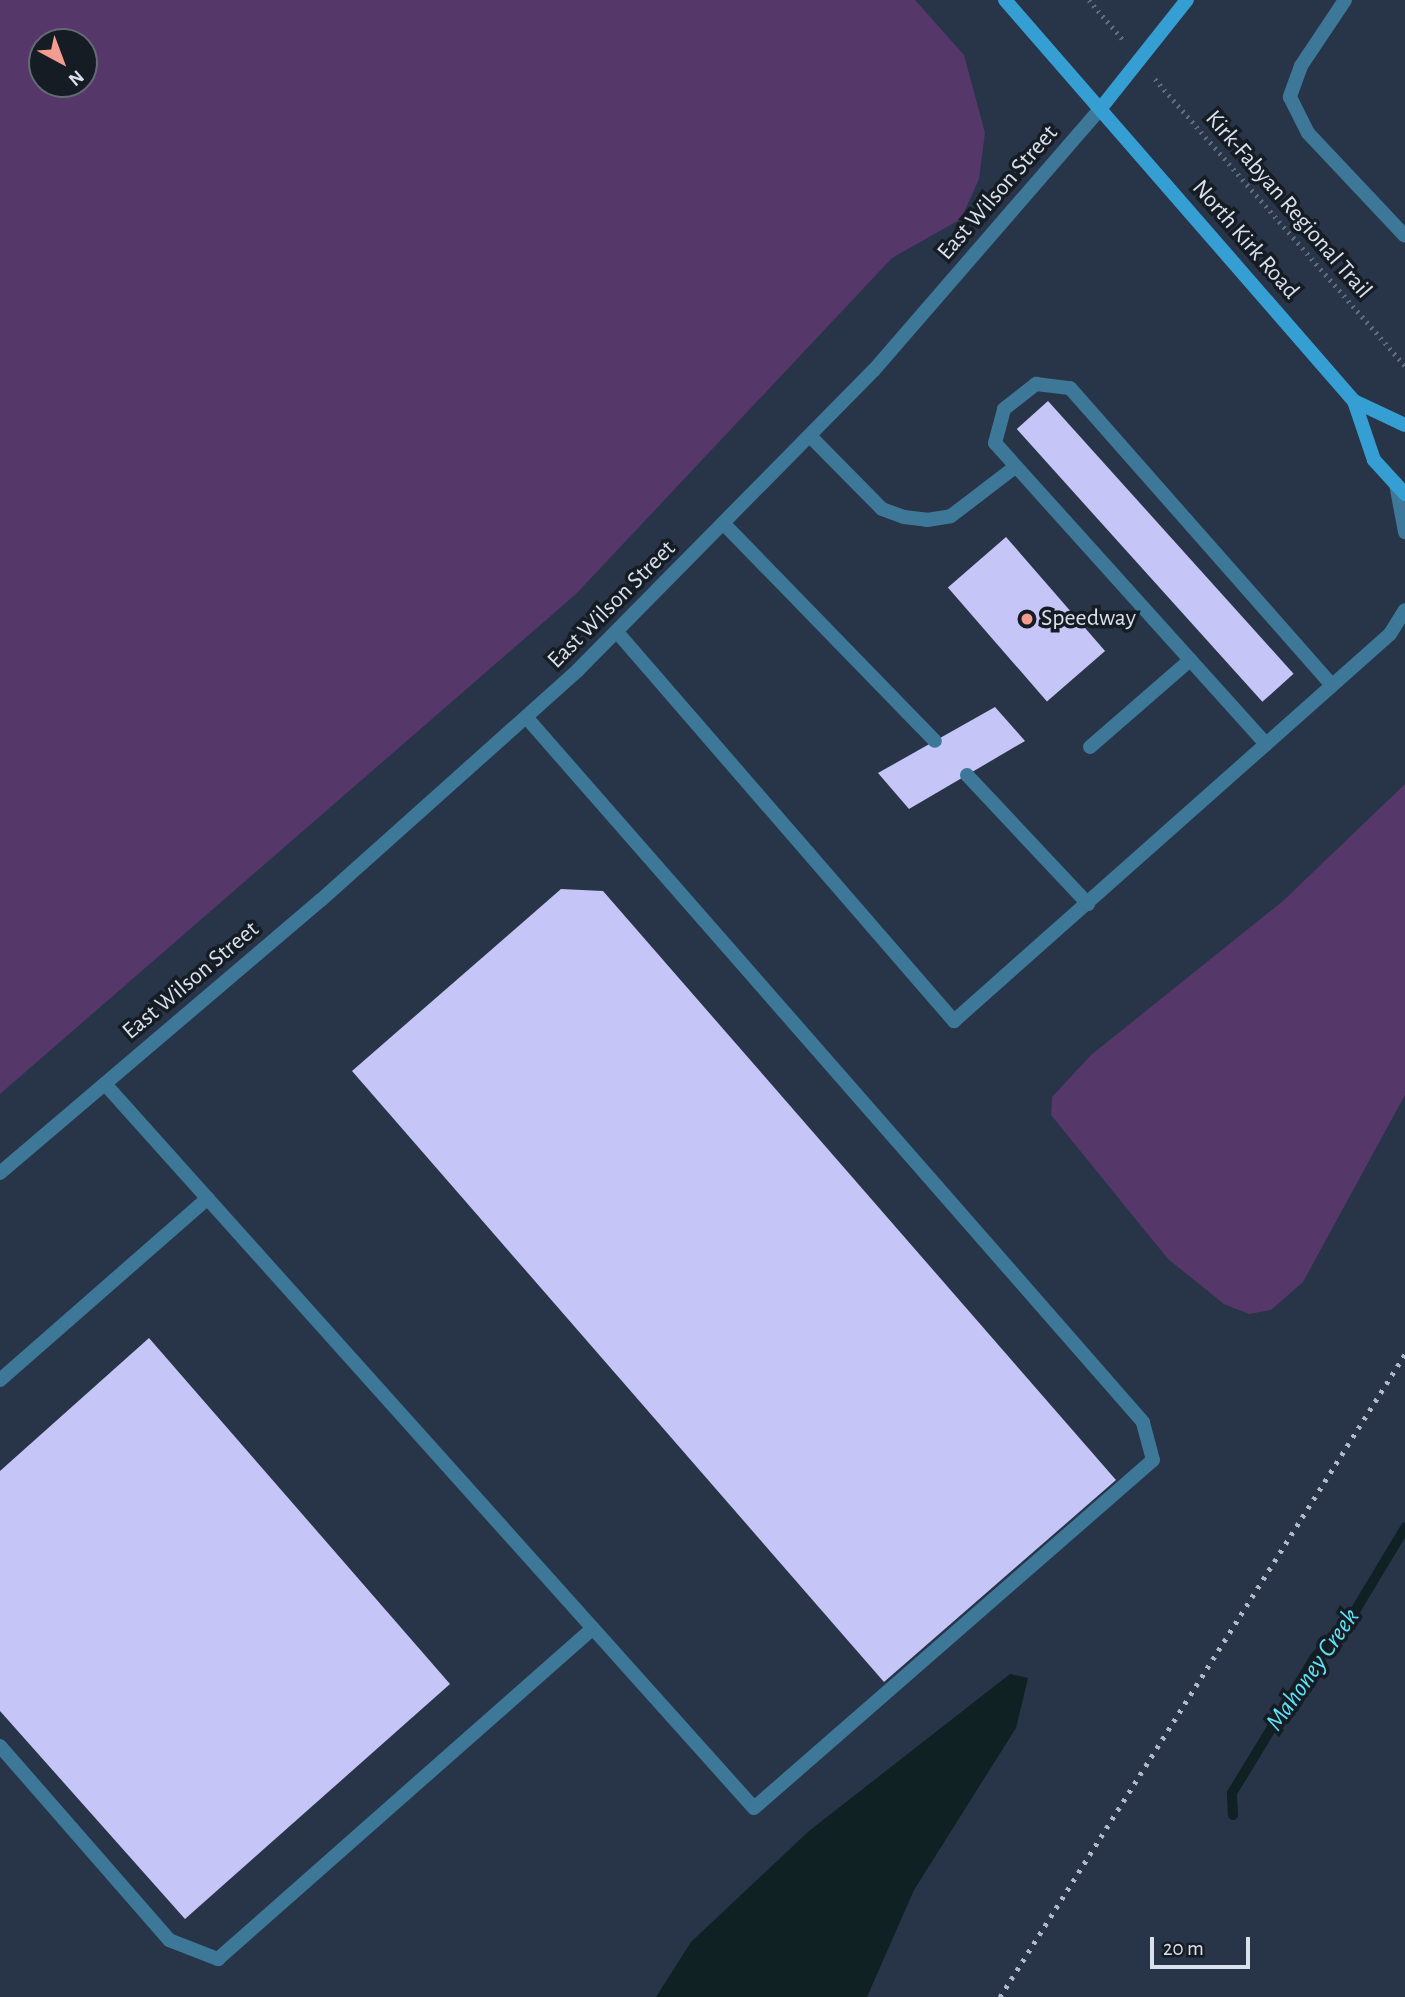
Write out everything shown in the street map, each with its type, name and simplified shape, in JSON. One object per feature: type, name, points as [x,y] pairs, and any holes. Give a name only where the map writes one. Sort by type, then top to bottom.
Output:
[{"type":"street","name":"North Kirk Road","points":[[1005,0],[1354,401],[1374,460],[1401,489]]},
{"type":"street","name":"East Wilson Street","points":[[0,1173],[527,718],[617,632],[811,437],[926,312],[1101,108],[1187,0]]},
{"type":"street","points":[[1345,0],[1301,66],[1290,97],[1297,120],[1405,236]]},
{"type":"street","points":[[1266,744],[995,443],[1004,409],[1035,384],[1070,388],[1332,685]]},
{"type":"street","name":"North Kirk Road","points":[[1354,401],[1405,425]]},
{"type":"street","points":[[811,437],[882,509],[904,517],[950,516],[1015,467]]},
{"type":"street","points":[[1401,489],[1405,532]]},
{"type":"street","points":[[724,525],[935,741]]},
{"type":"street","points":[[617,632],[954,1021],[1390,634],[1405,610]]},
{"type":"street","points":[[1090,747],[1190,660]]},
{"type":"street","points":[[105,1084],[754,1808],[1153,1460],[1143,1422],[527,718]]},
{"type":"street","points":[[967,775],[1088,904]]},
{"type":"street","points":[[0,1380],[208,1198]]},
{"type":"street","points":[[0,1746],[169,1940],[218,1959],[593,1628]]},
{"type":"path","points":[[1089,0],[1096,7]]},
{"type":"path","name":"Kirk-Fabyan Regional Trail","points":[[1172,100],[1405,366]]},
{"type":"shaded area","points":[[0,0],[915,0],[964,55],[985,133],[979,179],[961,219],[892,258],[576,594],[0,1094]]},
{"type":"shaded area","points":[[1405,784],[1405,1095],[1303,1282],[1271,1310],[1249,1314],[1224,1304],[1168,1259],[1051,1115],[1052,1097],[1091,1055],[1283,901]]},
{"type":"shaded area","points":[[1010,1674],[1028,1678],[1016,1728],[914,1890],[867,1997],[656,1997],[691,1942],[809,1831]]},
{"type":"building","name":"Speedway","points":[[1048,401],[1294,674],[1262,702],[1017,429]]},
{"type":"building","name":"Speedway","points":[[1006,537],[1105,651],[1047,701],[948,588]]},
{"type":"building","points":[[995,707],[1025,741],[909,809],[878,773]]},
{"type":"building","points":[[561,889],[603,891],[1116,1480],[884,1682],[352,1071]]},
{"type":"building","points":[[149,1338],[450,1684],[185,1919],[0,1711],[0,1471]]},
{"type":"waterway","name":"Mahoney Creek","points":[[1233,1815],[1232,1793],[1315,1657],[1349,1621],[1405,1528]]},
{"type":"railway","points":[[1000,1997],[1405,1354]]},
{"type":"place","name":"Speedway","points":[[1027,619]]}]
